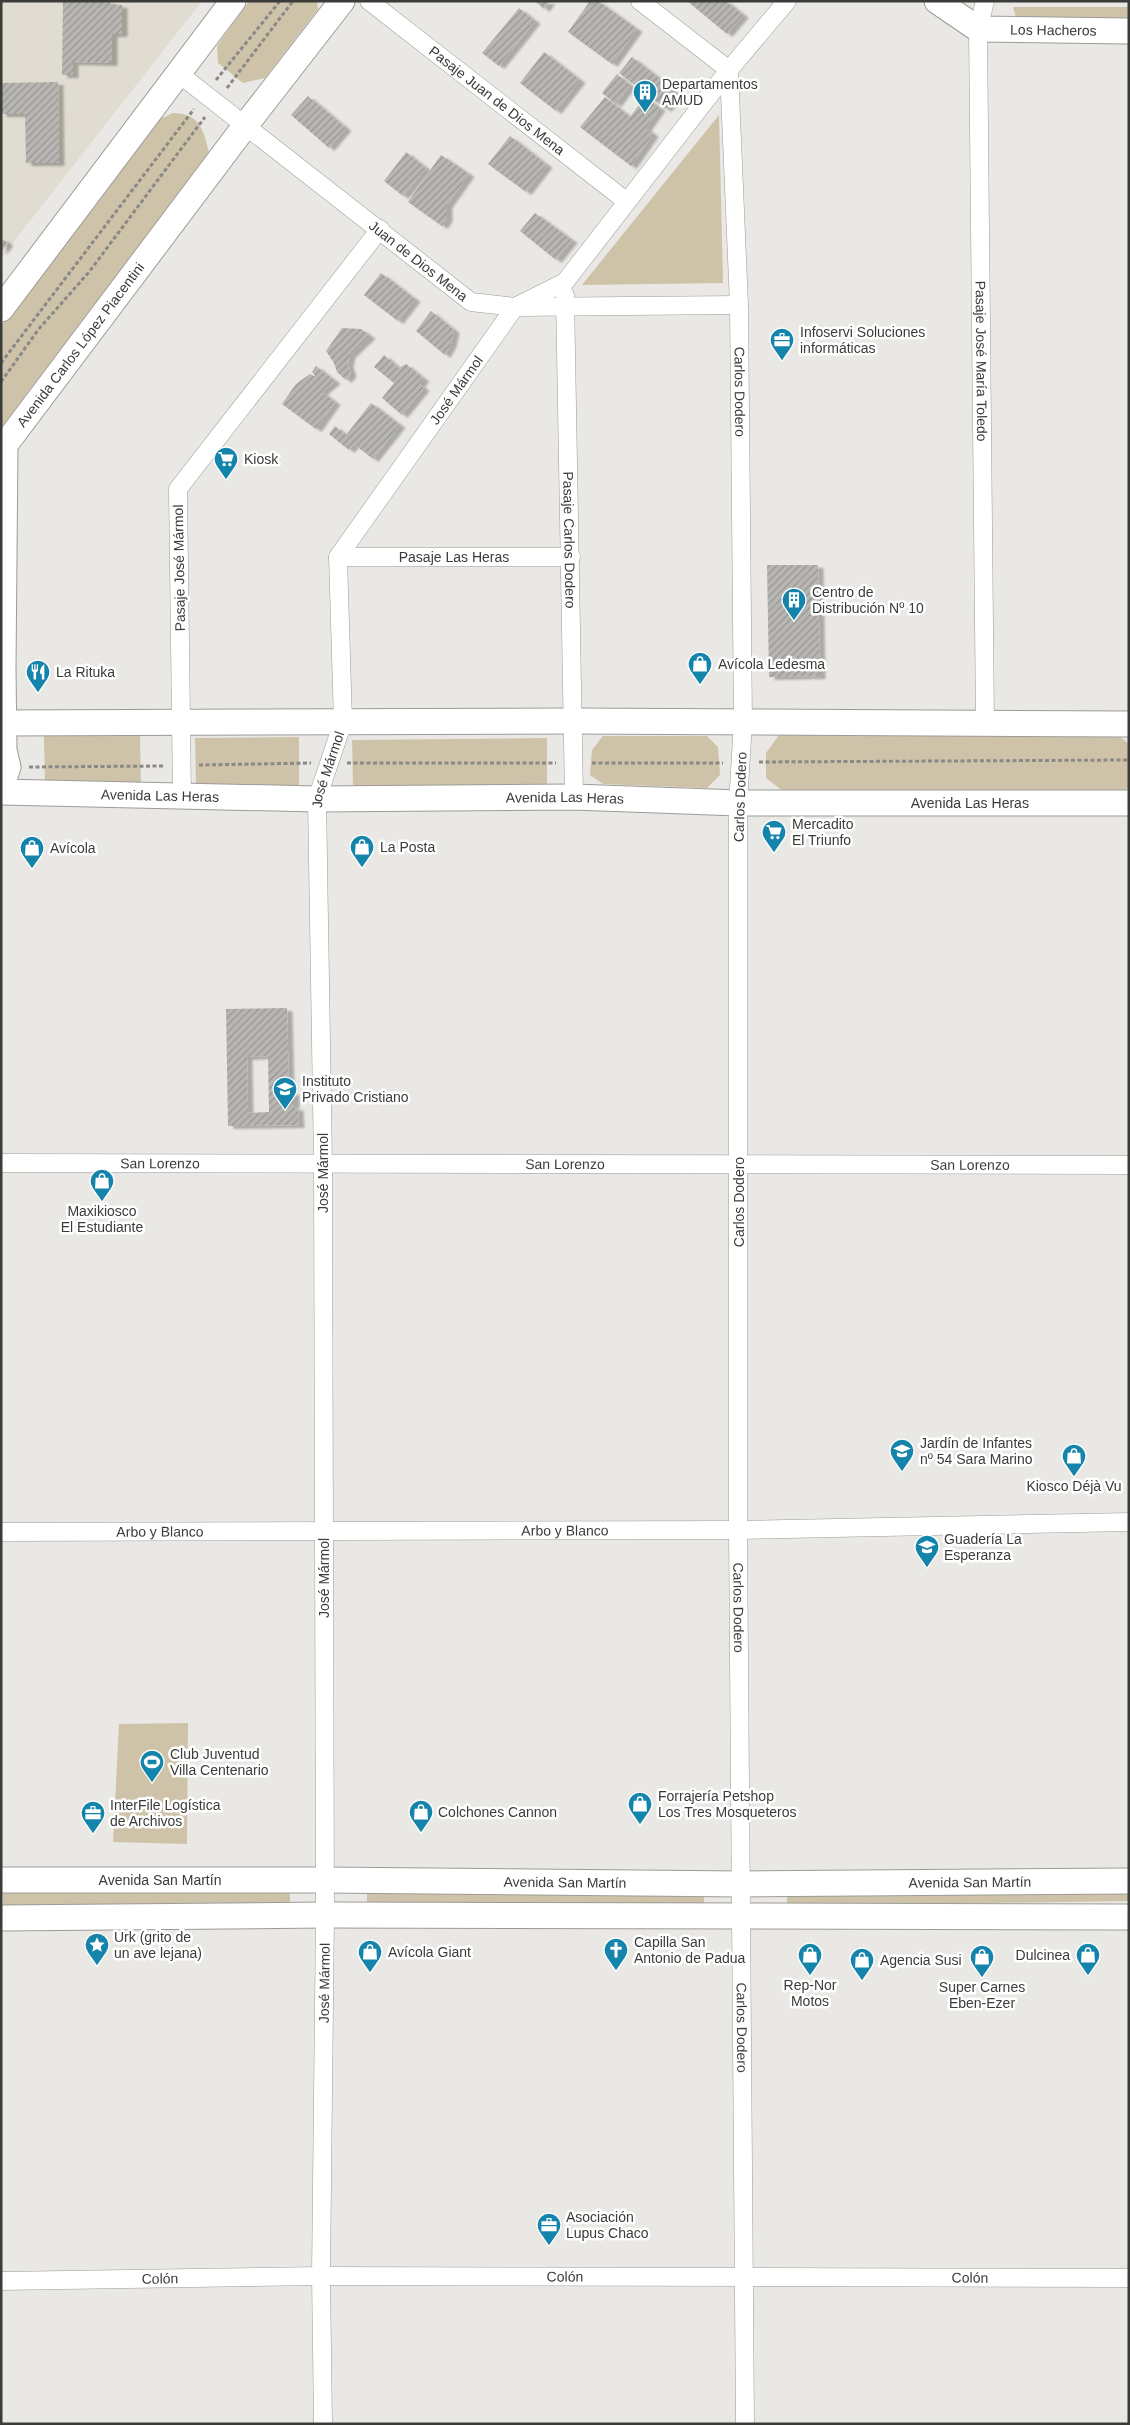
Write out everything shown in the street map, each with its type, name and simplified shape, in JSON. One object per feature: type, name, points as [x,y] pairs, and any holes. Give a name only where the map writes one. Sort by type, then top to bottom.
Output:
[{"type":"main road","points":[[1,309],[233,1]]},
{"type":"main road","name":"Avenida Carlos López Piacentini","points":[[1,788],[8,767],[3,735],[4,445],[342,1]]},
{"type":"main road","points":[[936,1],[978,29]]},
{"type":"main road","name":"Los Hacheros","points":[[978,29],[1129,31]]},
{"type":"main road","points":[[3,735],[181,722],[574,721],[1129,724]]},
{"type":"main road","name":"Avenida Las Heras","points":[[1,792],[317,799],[574,797],[738,803],[1129,803]]},
{"type":"main road","name":"Avenida San Martín","points":[[1,1880],[325,1880],[741,1884],[1129,1881]]},
{"type":"main road","points":[[1,1918],[325,1915],[1129,1917]]},
{"type":"street","name":"Pasaje Juan de Dios Mena","points":[[369,1],[626,200]]},
{"type":"street","points":[[640,1],[729,70],[787,1]]},
{"type":"street","name":"Pasaje José María Toledo","points":[[985,1],[978,29],[985,723]]},
{"type":"street","name":"José Mármol","points":[[324,2424],[321,2276],[325,1915],[323,1164],[317,799],[342,722],[338,557],[515,308],[565,282],[626,200],[729,70]]},
{"type":"street","name":"Carlos Dodero","points":[[729,70],[739,305],[743,723],[738,803],[738,1530],[745,2424]]},
{"type":"street","name":"Juan de Dios Mena","points":[[178,73],[471,302],[515,308],[739,305]]},
{"type":"street","name":"Pasaje José Mármol","points":[[182,797],[178,489],[380,229]]},
{"type":"street","name":"Pasaje Carlos Dodero","points":[[565,282],[574,797]]},
{"type":"street","name":"Pasaje Las Heras","points":[[338,557],[571,556]]},
{"type":"street","name":"San Lorenzo","points":[[1,1163],[1129,1165]]},
{"type":"street","name":"Arbo y Blanco","points":[[1,1532],[738,1530],[1129,1522]]},
{"type":"street","name":"Colón","points":[[1,2281],[321,2276],[1129,2278]]},
{"type":"path","points":[[1,382],[38,330],[89,272],[280,1]]},
{"type":"path","points":[[1,363],[211,98],[293,1]]},
{"type":"shaded area","points":[[1,1],[202,1],[1,258]]},
{"type":"shaded area","points":[[249,1],[317,1],[318,9],[265,78],[243,83],[218,63],[217,46]]},
{"type":"shaded area","points":[[1013,7],[1129,7],[1129,19],[1016,17]]},
{"type":"shaded area","points":[[173,113],[189,116],[199,124],[205,136],[209,152],[1,428],[1,326],[156,121]]},
{"type":"shaded area","points":[[719,115],[723,283],[582,285]]},
{"type":"shaded area","points":[[140,735],[141,784],[45,784],[44,736]]},
{"type":"shaded area","points":[[779,735],[1119,736],[1129,744],[1129,787],[1120,794],[784,792],[766,778],[766,753]]},
{"type":"shaded area","points":[[603,736],[707,736],[718,747],[720,775],[707,788],[603,784],[590,775],[592,750]]},
{"type":"shaded area","points":[[299,737],[299,785],[196,786],[195,738]]},
{"type":"shaded area","points":[[547,738],[547,786],[353,787],[352,740]]},
{"type":"shaded area","name":"Club Juventud Villa Centenario","points":[[188,1723],[187,1844],[113,1842],[119,1724]]},
{"type":"shaded area","points":[[290,1887],[290,1904],[3,1908],[3,1892]]},
{"type":"shaded area","points":[[1129,1887],[1129,1901],[787,1906],[787,1892]]},
{"type":"shaded area","points":[[367,1892],[704,1892],[704,1907],[367,1907]]},
{"type":"building","points":[[63,1],[110,1],[110,4],[122,5],[122,34],[112,34],[112,63],[73,62],[73,75],[62,75]]},
{"type":"building","points":[[535,1],[550,1],[544,9]]},
{"type":"building","points":[[590,1],[598,1],[637,29],[612,64],[568,32]]},
{"type":"building","points":[[687,1],[726,1],[743,15],[727,34]]},
{"type":"building","points":[[519,8],[535,21],[499,66],[482,53]]},
{"type":"building","points":[[544,52],[580,80],[556,111],[520,83]]},
{"type":"building","points":[[632,57],[678,93],[666,109],[619,73]]},
{"type":"building","points":[[617,74],[630,85],[616,104],[602,93]]},
{"type":"building","points":[[58,82],[59,163],[26,163],[25,114],[1,114],[1,83]]},
{"type":"building","points":[[308,96],[346,128],[329,148],[291,115]]},
{"type":"building","points":[[605,97],[630,117],[645,97],[660,108],[646,128],[653,134],[631,166],[580,127]]},
{"type":"building","points":[[510,136],[547,165],[526,192],[488,164]]},
{"type":"building","points":[[406,152],[426,168],[403,196],[384,181]]},
{"type":"building","points":[[441,155],[469,174],[447,205],[447,219],[442,226],[408,202]]},
{"type":"building","points":[[535,213],[572,240],[556,260],[520,231]]},
{"type":"building","points":[[1,238],[8,243],[1,252]]},
{"type":"building","points":[[381,273],[415,299],[398,321],[364,295]]},
{"type":"building","points":[[431,311],[454,330],[451,344],[445,355],[416,331]]},
{"type":"building","points":[[342,328],[361,329],[370,336],[350,355],[348,364],[351,374],[346,380],[337,372],[334,363],[326,351]]},
{"type":"building","points":[[384,355],[399,368],[406,364],[424,379],[419,384],[424,388],[402,415],[382,398],[394,383],[374,367]]},
{"type":"building","points":[[316,366],[335,381],[322,392],[335,402],[316,429],[282,404],[296,384],[310,374],[316,377],[312,372]]},
{"type":"building","points":[[371,403],[400,425],[373,459],[354,444],[349,450],[329,434],[335,426],[346,435]]},
{"type":"building","name":"Centro de Distribución Nº 10","points":[[767,565],[818,565],[820,676],[769,677]]},
{"type":"building","points":[[287,1008],[289,1092],[294,1092],[294,1108],[298,1107],[299,1125],[228,1126],[226,1009]],"holes":[[[268,1056],[269,1112],[248,1113],[247,1057]]]},
{"type":"place","name":"Departamentos AMUD","points":[[645,113]]},
{"type":"place","name":"Infoservi Soluciones informáticas","points":[[782,361]]},
{"type":"place","name":"Kiosk","points":[[226,480]]},
{"type":"place","name":"Centro de Distribución Nº 10","points":[[794,621]]},
{"type":"place","name":"Avícola Ledesma","points":[[700,685]]},
{"type":"place","name":"La Rituka","points":[[38,693]]},
{"type":"place","name":"Mercadito El Triunfo","points":[[774,853]]},
{"type":"place","name":"La Posta","points":[[362,868]]},
{"type":"place","name":"Avícola","points":[[32,869]]},
{"type":"place","name":"Instituto Privado Cristiano","points":[[285,1110]]},
{"type":"place","name":"Maxikiosco El Estudiante","points":[[102,1202]]},
{"type":"place","name":"Jardín de Infantes nº 54 Sara Marino","points":[[902,1472]]},
{"type":"place","name":"Kiosco Déjà Vu","points":[[1074,1477]]},
{"type":"place","name":"Guadería La Esperanza","points":[[927,1568]]},
{"type":"place","name":"Club Juventud Villa Centenario","points":[[152,1783]]},
{"type":"place","name":"Forrajería Petshop Los Tres Mosqueteros","points":[[640,1825]]},
{"type":"place","name":"Colchones Cannon","points":[[421,1833]]},
{"type":"place","name":"InterFile Logística de Archivos","points":[[93,1834]]},
{"type":"place","name":"Urk (grito de un ave lejana)","points":[[97,1966]]},
{"type":"place","name":"Capilla San Antonio de Padua","points":[[616,1971]]},
{"type":"place","name":"Avícola Giant","points":[[370,1973]]},
{"type":"place","name":"Rep-Nor Motos","points":[[810,1976]]},
{"type":"place","name":"Dulcinea","points":[[1088,1976]]},
{"type":"place","name":"Super Carnes Eben-Ezer","points":[[982,1978]]},
{"type":"place","name":"Agencia Susi","points":[[862,1981]]},
{"type":"place","name":"Asociación Lupus Chaco","points":[[549,2246]]}]
